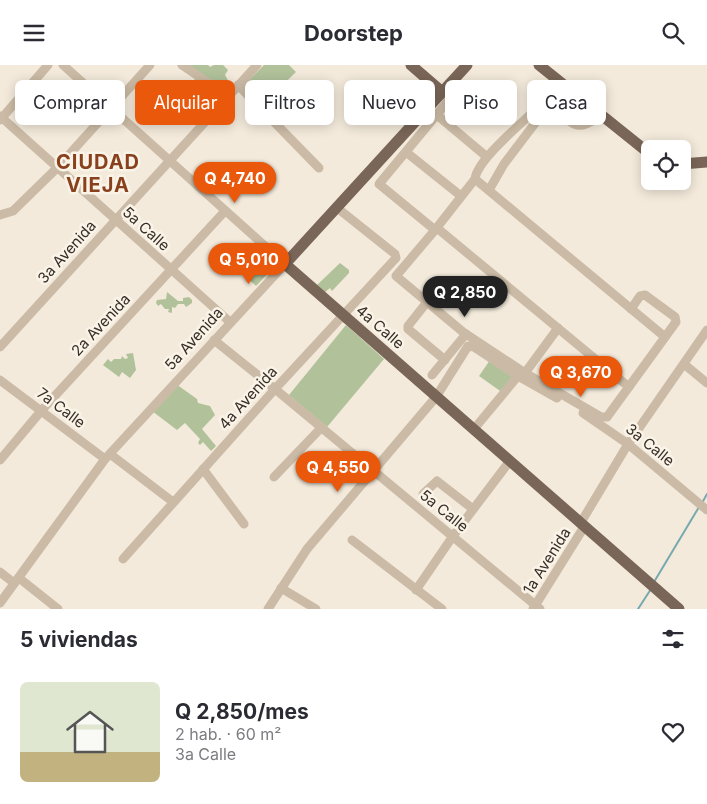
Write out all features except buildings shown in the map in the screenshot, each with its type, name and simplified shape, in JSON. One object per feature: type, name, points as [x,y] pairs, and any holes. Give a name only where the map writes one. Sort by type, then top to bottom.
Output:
[{"type":"main road","points":[[411,65],[441,91]]},
{"type":"main road","name":"5a Avenida","points":[[285,264],[441,91],[467,65]]},
{"type":"main road","points":[[539,65],[556,80]]},
{"type":"main road","points":[[606,122],[641,147]]},
{"type":"main road","points":[[691,164],[707,163]]},
{"type":"main road","name":"4a Calle","points":[[285,264],[679,609]]},
{"type":"street","points":[[1,118],[48,65]]},
{"type":"street","name":"4a Calle","points":[[63,65],[80,80]]},
{"type":"street","points":[[125,93],[150,65]]},
{"type":"street","points":[[182,65],[204,80]]},
{"type":"street","name":"3a Avenida","points":[[235,88],[257,65]]},
{"type":"street","points":[[238,85],[319,168]]},
{"type":"street","points":[[445,105],[379,184],[628,387]]},
{"type":"street","points":[[437,115],[489,155],[504,164]]},
{"type":"street","name":"5a Calle","points":[[1,118],[230,322]]},
{"type":"street","points":[[436,229],[475,179],[476,173],[489,155],[527,118]]},
{"type":"street","name":"4a Calle","points":[[125,119],[285,264]]},
{"type":"street","points":[[0,215],[13,211],[57,168],[96,125]]},
{"type":"street","name":"3a Avenida","points":[[0,347],[202,125]]},
{"type":"street","points":[[489,190],[504,164],[534,125]]},
{"type":"street","points":[[406,151],[461,196]]},
{"type":"street","points":[[475,179],[665,337]]},
{"type":"street","name":"4a Avenida","points":[[123,559],[202,469],[396,258],[395,254],[336,207]]},
{"type":"street","name":"2a Avenida","points":[[0,460],[41,411],[225,211]]},
{"type":"street","name":"3a Calle","points":[[436,229],[396,276],[466,334],[521,374]]},
{"type":"street","name":"5a Avenida","points":[[0,603],[107,457],[285,264]]},
{"type":"street","points":[[521,374],[601,417],[607,417],[676,322],[675,317],[644,295],[640,296],[631,309]]},
{"type":"street","points":[[427,302],[408,326],[408,329],[445,360]]},
{"type":"street","points":[[474,429],[558,328]]},
{"type":"street","name":"1a Avenida","points":[[536,608],[628,444],[707,330]]},
{"type":"street","points":[[432,375],[466,334]]},
{"type":"street","name":"5a Calle","points":[[214,340],[453,536],[536,608]]},
{"type":"street","name":"3a Calle","points":[[436,397],[470,345],[521,374],[628,444],[707,510]]},
{"type":"street","points":[[684,364],[707,383]]},
{"type":"street","name":"7a Calle","points":[[0,380],[41,411],[173,502]]},
{"type":"street","points":[[268,609],[307,549],[436,397]]},
{"type":"street","points":[[274,477],[320,428]]},
{"type":"street","points":[[416,590],[453,536],[509,462]]},
{"type":"street","points":[[202,469],[244,524]]},
{"type":"street","points":[[423,494],[437,481],[473,509]]},
{"type":"street","points":[[352,540],[442,609]]},
{"type":"street","points":[[0,571],[58,609]]},
{"type":"street","points":[[281,588],[316,609]]},
{"type":"green space","points":[[177,65],[208,65],[210,67],[223,65],[228,70],[225,75],[228,80],[195,79]]},
{"type":"green space","points":[[264,65],[289,65],[296,72],[288,80],[249,80]]},
{"type":"green space","points":[[252,244],[275,266],[256,286],[232,263]]},
{"type":"green space","points":[[340,263],[349,270],[349,273],[332,291],[330,288],[324,293],[317,285]]},
{"type":"green space","points":[[167,292],[178,301],[183,301],[183,298],[189,297],[192,303],[186,307],[184,304],[178,304],[175,308],[172,307],[172,313],[168,312],[169,309],[165,309],[161,304],[158,306],[156,303],[157,300],[166,299]]},
{"type":"green space","points":[[346,325],[384,359],[327,427],[289,395]]},
{"type":"green space","points":[[133,353],[136,370],[130,378],[122,372],[119,377],[103,365],[108,359],[111,362],[114,359],[121,359],[122,356],[125,359],[128,358],[126,354]]},
{"type":"green space","points":[[490,360],[514,377],[503,393],[479,376]]},
{"type":"green space","points":[[176,384],[197,399],[198,403],[210,406],[215,415],[202,429],[216,446],[211,451],[203,442],[200,445],[198,443],[200,439],[185,423],[177,430],[152,411]]},
{"type":"waterway","points":[[702,503],[707,494]]},
{"type":"waterway","points":[[654,582],[699,507]]},
{"type":"waterway","points":[[638,609],[651,589]]},
{"type":"district","name":"CIUDAD VIEJA","points":[[98,174]]}]
